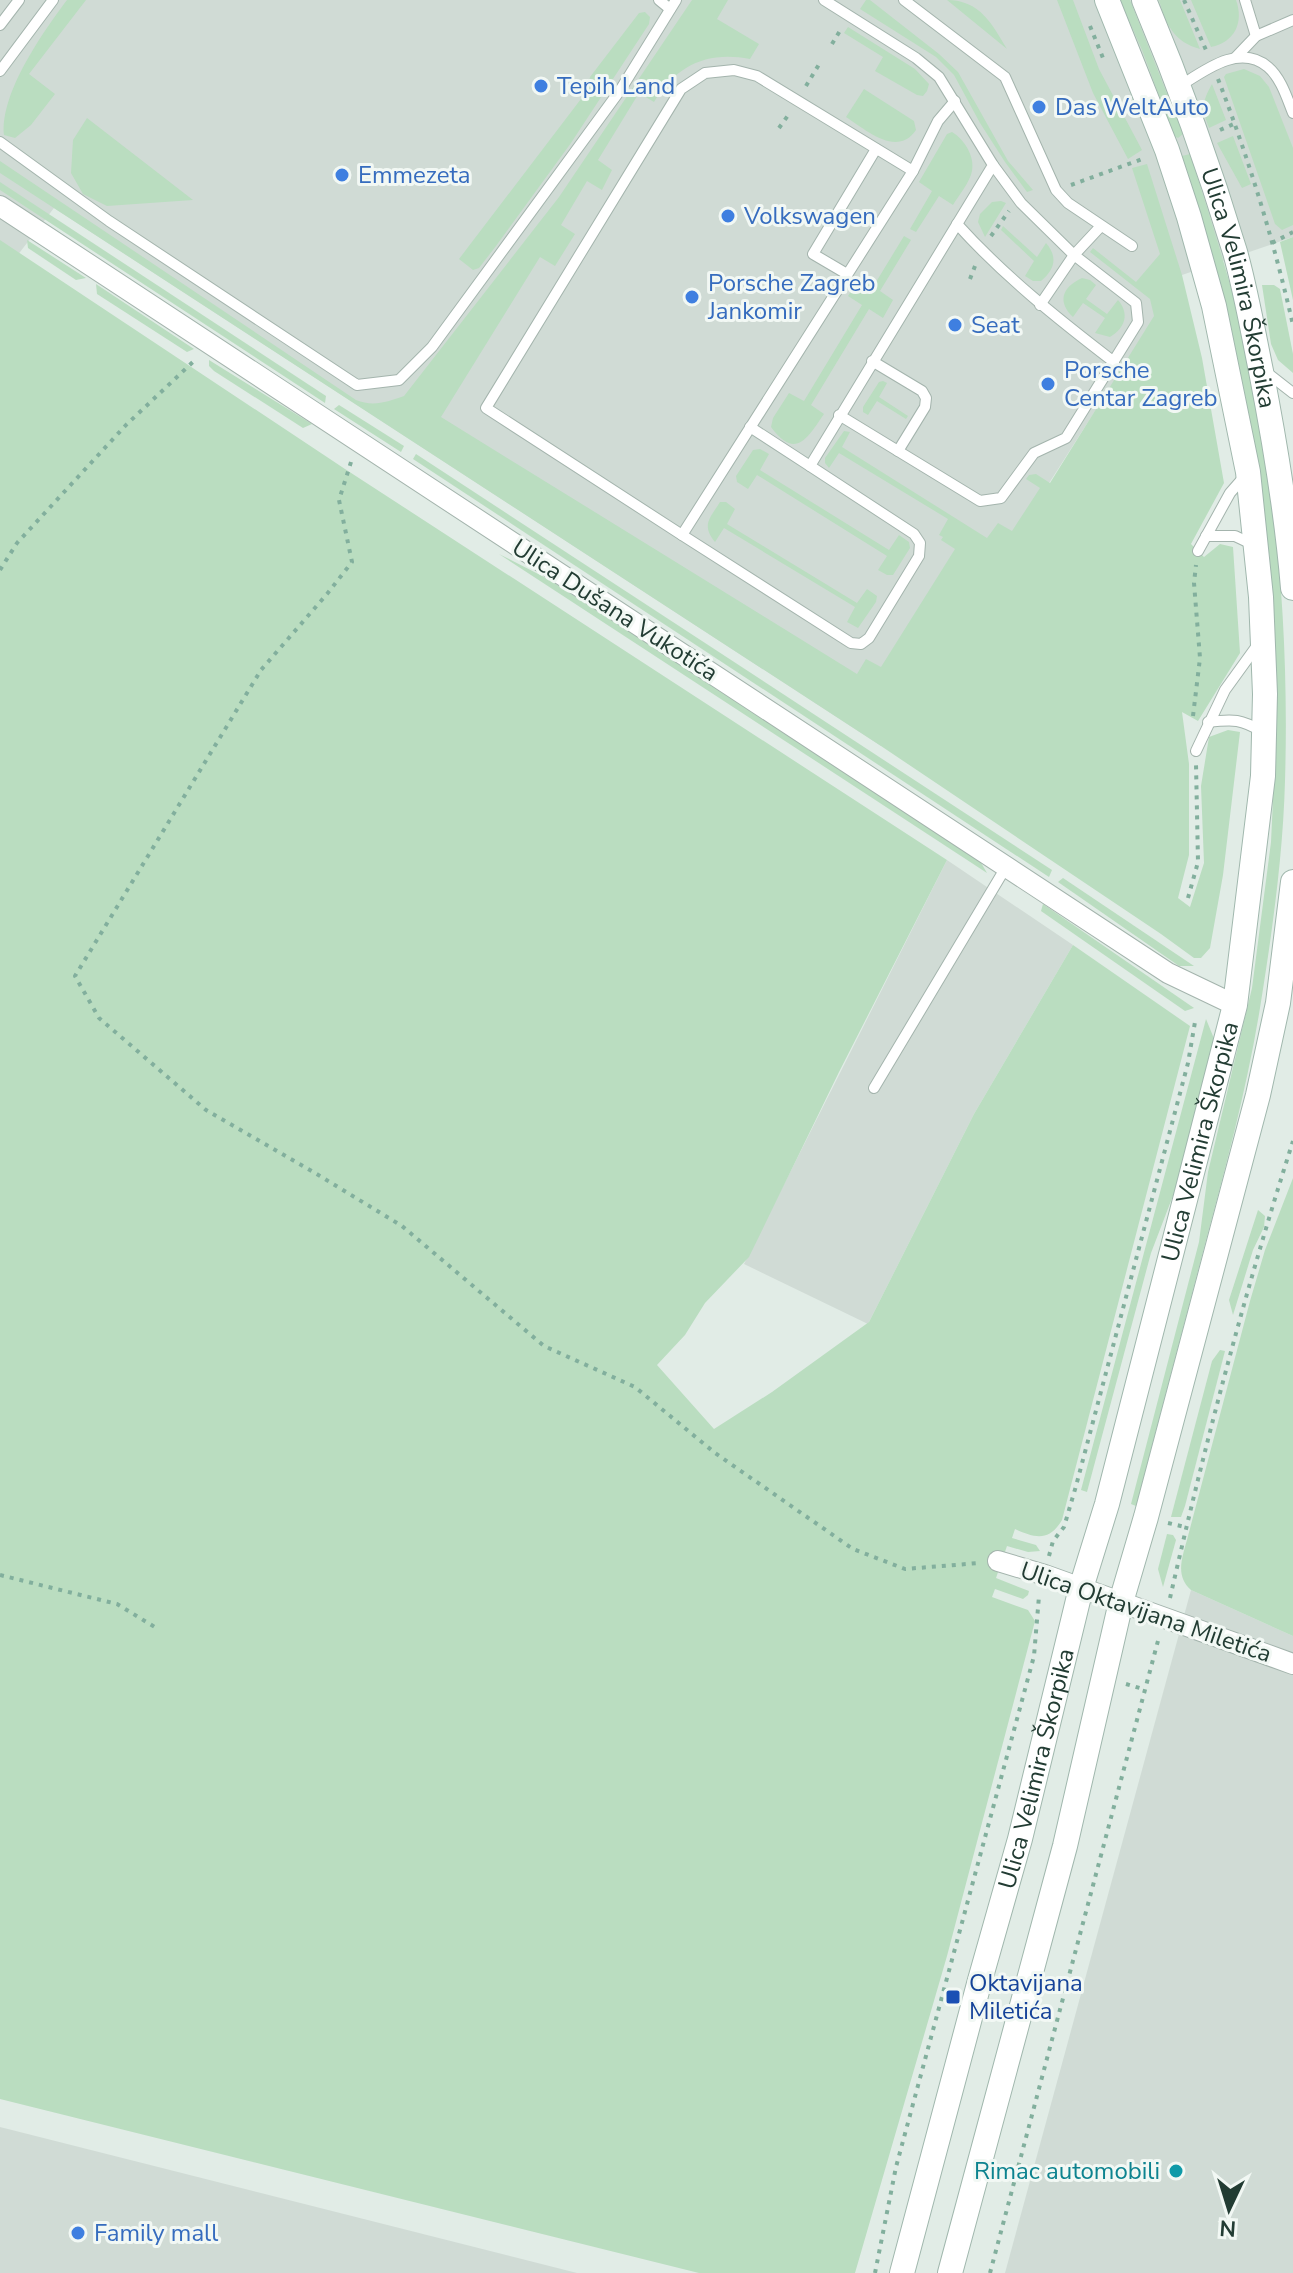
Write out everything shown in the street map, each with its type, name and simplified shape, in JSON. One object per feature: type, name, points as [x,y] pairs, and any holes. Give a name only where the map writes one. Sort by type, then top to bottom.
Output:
[{"type":"main road","name":"Ulica Velimira Škorpika","points":[[902,2273],[1020,1839],[1081,1588],[1107,1504],[1235,1005],[1263,776],[1263,638],[1248,472],[1214,306],[1193,231],[1167,150],[1107,0]]},
{"type":"main road","name":"Ulica Velimira Škorpika","points":[[1144,0],[1199,139],[1235,255],[1275,440],[1288,525],[1293,588]]},
{"type":"main road","name":"Ulica Velimira Škorpika","points":[[950,2273],[1065,1846],[1121,1602],[1258,1095],[1278,1003],[1293,883]]},
{"type":"street","name":"Ulica Dušana Vukotića","points":[[0,206],[1168,973],[1235,1005]]},
{"type":"street","name":"Ulica Oktavijana Miletića","points":[[998,1561],[1293,1664]]},
{"type":"lane","points":[[0,25],[19,0]]},
{"type":"lane","points":[[0,71],[53,0]]},
{"type":"lane","points":[[0,142],[109,221],[357,385],[399,380],[432,347],[611,102],[673,4],[659,0]]},
{"type":"lane","points":[[824,0],[916,58],[939,77],[993,165],[1021,203],[1074,255],[1136,303],[1138,322],[1066,438],[1034,453],[1001,498],[980,501],[839,415]]},
{"type":"lane","points":[[904,0],[1005,77],[1056,190],[1068,203],[1132,246]]},
{"type":"lane","points":[[1245,0],[1256,36]]},
{"type":"lane","points":[[1180,87],[1212,66],[1236,57],[1256,36],[1293,20]]},
{"type":"lane","points":[[1236,57],[1255,59],[1269,68],[1281,85],[1293,113]]},
{"type":"lane","points":[[750,427],[914,534],[920,543],[919,556],[894,599],[869,638],[861,644],[851,643],[486,408],[681,89],[705,73],[734,70],[757,76],[913,171]]},
{"type":"lane","points":[[682,535],[913,171],[938,121],[955,101]]},
{"type":"lane","points":[[847,274],[813,254],[876,149]]},
{"type":"lane","points":[[810,466],[993,165]]},
{"type":"lane","points":[[957,224],[982,252],[1040,305],[1114,362]]},
{"type":"lane","points":[[1040,305],[1074,255],[1101,226]]},
{"type":"lane","points":[[872,361],[922,391],[926,398],[925,407],[898,451]]},
{"type":"lane","points":[[1260,368],[1293,393]]},
{"type":"lane","points":[[1198,551],[1230,493],[1248,472]]},
{"type":"lane","points":[[1206,536],[1235,536],[1256,546]]},
{"type":"lane","points":[[1196,751],[1225,690],[1263,638]]},
{"type":"lane","points":[[1208,722],[1234,719],[1264,732]]},
{"type":"lane","points":[[874,1088],[1006,867]]},
{"type":"path","points":[[1184,0],[1206,50]]},
{"type":"path","points":[[832,44],[844,24]]},
{"type":"path","points":[[803,91],[821,61]]},
{"type":"path","points":[[1217,78],[1236,123],[1282,276],[1293,325]]},
{"type":"path","points":[[779,128],[792,108]]},
{"type":"path","points":[[1211,135],[1236,123]]},
{"type":"path","points":[[1056,190],[1151,156]]},
{"type":"path","points":[[988,242],[1012,206]]},
{"type":"path","points":[[1272,243],[1293,232]]},
{"type":"path","points":[[970,279],[977,260]]},
{"type":"path","points":[[0,570],[17,543],[126,425],[211,345]]},
{"type":"path","points":[[362,444],[348,466],[339,500],[352,562],[261,670],[75,976],[99,1018],[206,1110],[402,1226],[544,1346],[635,1387],[715,1453],[853,1549],[905,1569],[998,1561]]},
{"type":"path","points":[[1053,1541],[1064,1527],[1073,1496],[1184,1078],[1195,1022]]},
{"type":"path","points":[[1171,1597],[1185,1527],[1241,1314],[1293,1141]]},
{"type":"path","points":[[1073,1496],[1081,1498]]},
{"type":"path","points":[[1167,1523],[1185,1527]]},
{"type":"path","points":[[0,1575],[117,1604],[158,1629]]},
{"type":"path","points":[[875,2273],[896,2167],[1034,1656],[1039,1598]]},
{"type":"path","points":[[990,2273],[1155,1648]]},
{"type":"path","points":[[1128,1685],[1143,1689]]},
{"type":"shaded area","points":[[0,0],[1293,0],[1293,237],[1182,275],[881,746],[54,208],[0,278]]},
{"type":"shaded area","points":[[947,860],[1073,945],[974,1114],[868,1324],[744,1264]]},
{"type":"shaded area","points":[[1191,1590],[1293,1636],[1293,2273],[1005,2273]]},
{"type":"shaded area","points":[[0,2127],[577,2273],[0,2273]]},
{"type":"green space","points":[[67,0],[86,0],[29,74],[55,94],[31,125],[15,138],[4,135],[5,118],[16,82],[35,46]]},
{"type":"green space","points":[[692,0],[728,0],[717,19],[759,44],[750,59],[720,57],[694,64],[673,79],[654,102],[639,93],[598,160],[612,170],[602,190],[587,181],[561,225],[575,234],[555,266],[540,257],[441,417],[857,674],[866,659],[881,667],[955,549],[941,540],[943,537],[939,535],[948,519],[839,453],[829,468],[825,458],[844,431],[850,432],[842,447],[987,538],[998,523],[1012,531],[1040,488],[1026,479],[1036,474],[1050,483],[1154,316],[1150,299],[1090,252],[1093,248],[1136,282],[1160,254],[1132,168],[1147,164],[1182,275],[1202,358],[1224,483],[1191,544],[1204,557],[1220,544],[1233,547],[1240,653],[1198,721],[1182,712],[1189,764],[1189,855],[1178,898],[1190,907],[1204,863],[1201,786],[1209,737],[1228,730],[1240,732],[1223,875],[1210,948],[1201,958],[1194,958],[881,746],[0,173],[0,161],[356,400],[386,402],[404,396],[559,197]]},
{"type":"green space","points":[[866,0],[939,54],[958,72],[1008,161],[1033,190],[1027,192],[1005,162],[954,75],[936,57],[860,9]]},
{"type":"green space","points":[[947,0],[977,9],[1007,49]]},
{"type":"green space","points":[[1057,0],[1073,0],[1099,69],[1142,150],[1128,159],[1093,93]]},
{"type":"green space","points":[[1120,0],[1130,0],[1183,134],[1178,138],[1174,136]]},
{"type":"green space","points":[[1159,0],[1180,0],[1200,49],[1177,37]]},
{"type":"green space","points":[[1191,0],[1236,0],[1239,16],[1232,36],[1211,47]]},
{"type":"green space","points":[[645,12],[650,17],[649,24],[571,143],[496,246],[479,268],[473,270],[459,259],[587,91],[590,77],[639,13]]},
{"type":"green space","points":[[848,27],[915,69],[929,84],[923,96],[875,71],[883,57],[844,33]]},
{"type":"green space","points":[[1244,69],[1260,76],[1269,87],[1293,148],[1293,225],[1282,230],[1275,224],[1224,77]]},
{"type":"green space","points":[[1212,84],[1226,120],[1209,128],[1204,105]]},
{"type":"green space","points":[[864,89],[914,121],[916,130],[900,142],[891,142],[846,117]]},
{"type":"green space","points":[[87,118],[193,200],[107,206],[83,194],[71,173],[73,140]]},
{"type":"green space","points":[[952,132],[961,139],[970,154],[971,175],[953,205],[939,196],[916,232],[910,229],[932,191],[919,182],[947,134]]},
{"type":"green space","points":[[1233,136],[1251,184],[1242,188],[1217,143]]},
{"type":"green space","points":[[1190,154],[1217,238],[1247,352],[1270,480],[1283,630],[1285,781],[1273,923],[1249,1068],[1136,1506],[1131,1504],[1199,1242],[1208,1172],[1252,988],[1271,842],[1277,715],[1270,560],[1252,430],[1229,317],[1182,156]]},
{"type":"green space","points":[[0,182],[326,396],[325,403],[0,190]]},
{"type":"green space","points":[[992,202],[1006,203],[985,237],[978,222],[980,214]]},
{"type":"green space","points":[[1003,226],[1037,257],[1046,243],[1050,248],[1053,263],[1041,281],[1025,276],[1034,261],[1001,230]]},
{"type":"green space","points":[[904,236],[911,240],[880,291],[893,300],[883,318],[869,309],[811,405],[824,414],[801,442],[788,443],[771,427],[773,418],[789,393],[804,401],[862,305],[848,296],[859,279],[873,287]]},
{"type":"green space","points":[[1293,237],[1293,300],[1280,242]]},
{"type":"green space","points":[[0,240],[345,469],[947,860],[749,1257],[705,1303],[685,1335],[657,1365],[714,1429],[772,1392],[869,1322],[974,1114],[1073,945],[1190,1026],[1062,1520],[1047,1535],[1015,1529],[1012,1538],[1036,1545],[1040,1551],[1028,1552],[1007,1546],[996,1578],[1029,1591],[1023,1599],[995,1589],[992,1597],[1028,1610],[1035,1621],[947,1956],[855,2273],[699,2273],[0,2099]]},
{"type":"green space","points":[[27,240],[86,278],[76,280],[28,248]]},
{"type":"green space","points":[[1082,278],[1096,285],[1086,299],[1107,314],[1118,300],[1122,305],[1124,320],[1110,337],[1095,333],[1105,318],[1083,303],[1073,317],[1065,306],[1066,290]]},
{"type":"green space","points":[[96,284],[194,349],[187,352],[97,294]]},
{"type":"green space","points":[[1262,285],[1274,285],[1280,289],[1293,354],[1293,373],[1278,360],[1271,344]]},
{"type":"green space","points":[[209,360],[312,424],[303,428],[214,371],[209,366]]},
{"type":"green space","points":[[879,382],[887,383],[879,397],[908,416],[906,419],[877,401],[868,415],[863,412]]},
{"type":"green space","points":[[339,405],[404,446],[401,452],[334,409]]},
{"type":"green space","points":[[760,449],[769,454],[760,470],[889,550],[899,535],[909,542],[910,548],[893,575],[878,570],[887,556],[757,475],[748,489],[737,482],[736,476],[753,450]]},
{"type":"green space","points":[[416,454],[1052,870],[1049,877],[413,459]]},
{"type":"green space","points":[[720,502],[726,502],[735,509],[727,524],[857,603],[867,589],[877,596],[858,628],[847,622],[855,607],[724,528],[715,542],[708,526]]},
{"type":"green space","points":[[499,554],[548,579],[956,842],[980,861],[987,873]]},
{"type":"green space","points":[[1063,878],[1194,966],[1179,966],[1058,882]]},
{"type":"green space","points":[[1043,904],[1194,1008],[1185,1011],[1041,911]]},
{"type":"green space","points":[[1206,1019],[1215,1041],[1174,1193],[1151,1253],[1087,1492],[1081,1490]]},
{"type":"green space","points":[[1293,1178],[1293,1636],[1191,1590],[1183,1578],[1181,1565],[1250,1301],[1265,1250]]},
{"type":"green space","points":[[1258,1210],[1265,1216],[1264,1227],[1253,1250],[1233,1315],[1229,1300]]},
{"type":"green space","points":[[1220,1350],[1225,1351],[1185,1506],[1181,1517],[1171,1517],[1212,1361]]},
{"type":"green space","points":[[1167,1534],[1173,1535],[1176,1540],[1163,1587],[1158,1569]]},
{"type":"place","name":"Tepih Land","points":[[541,86]]},
{"type":"place","name":"Das WeltAuto","points":[[1039,107]]},
{"type":"place","name":"Emmezeta","points":[[342,175]]},
{"type":"place","name":"Volkswagen","points":[[728,216]]},
{"type":"place","name":"Porsche Zagreb Jankomir","points":[[692,297]]},
{"type":"place","name":"Seat","points":[[955,325]]},
{"type":"place","name":"Porsche Centar Zagreb","points":[[1048,384]]},
{"type":"place","name":"Oktavijana Miletića","points":[[953,1997]]},
{"type":"place","name":"Rimac automobili","points":[[1176,2171]]},
{"type":"place","name":"Family mall","points":[[78,2233]]}]
